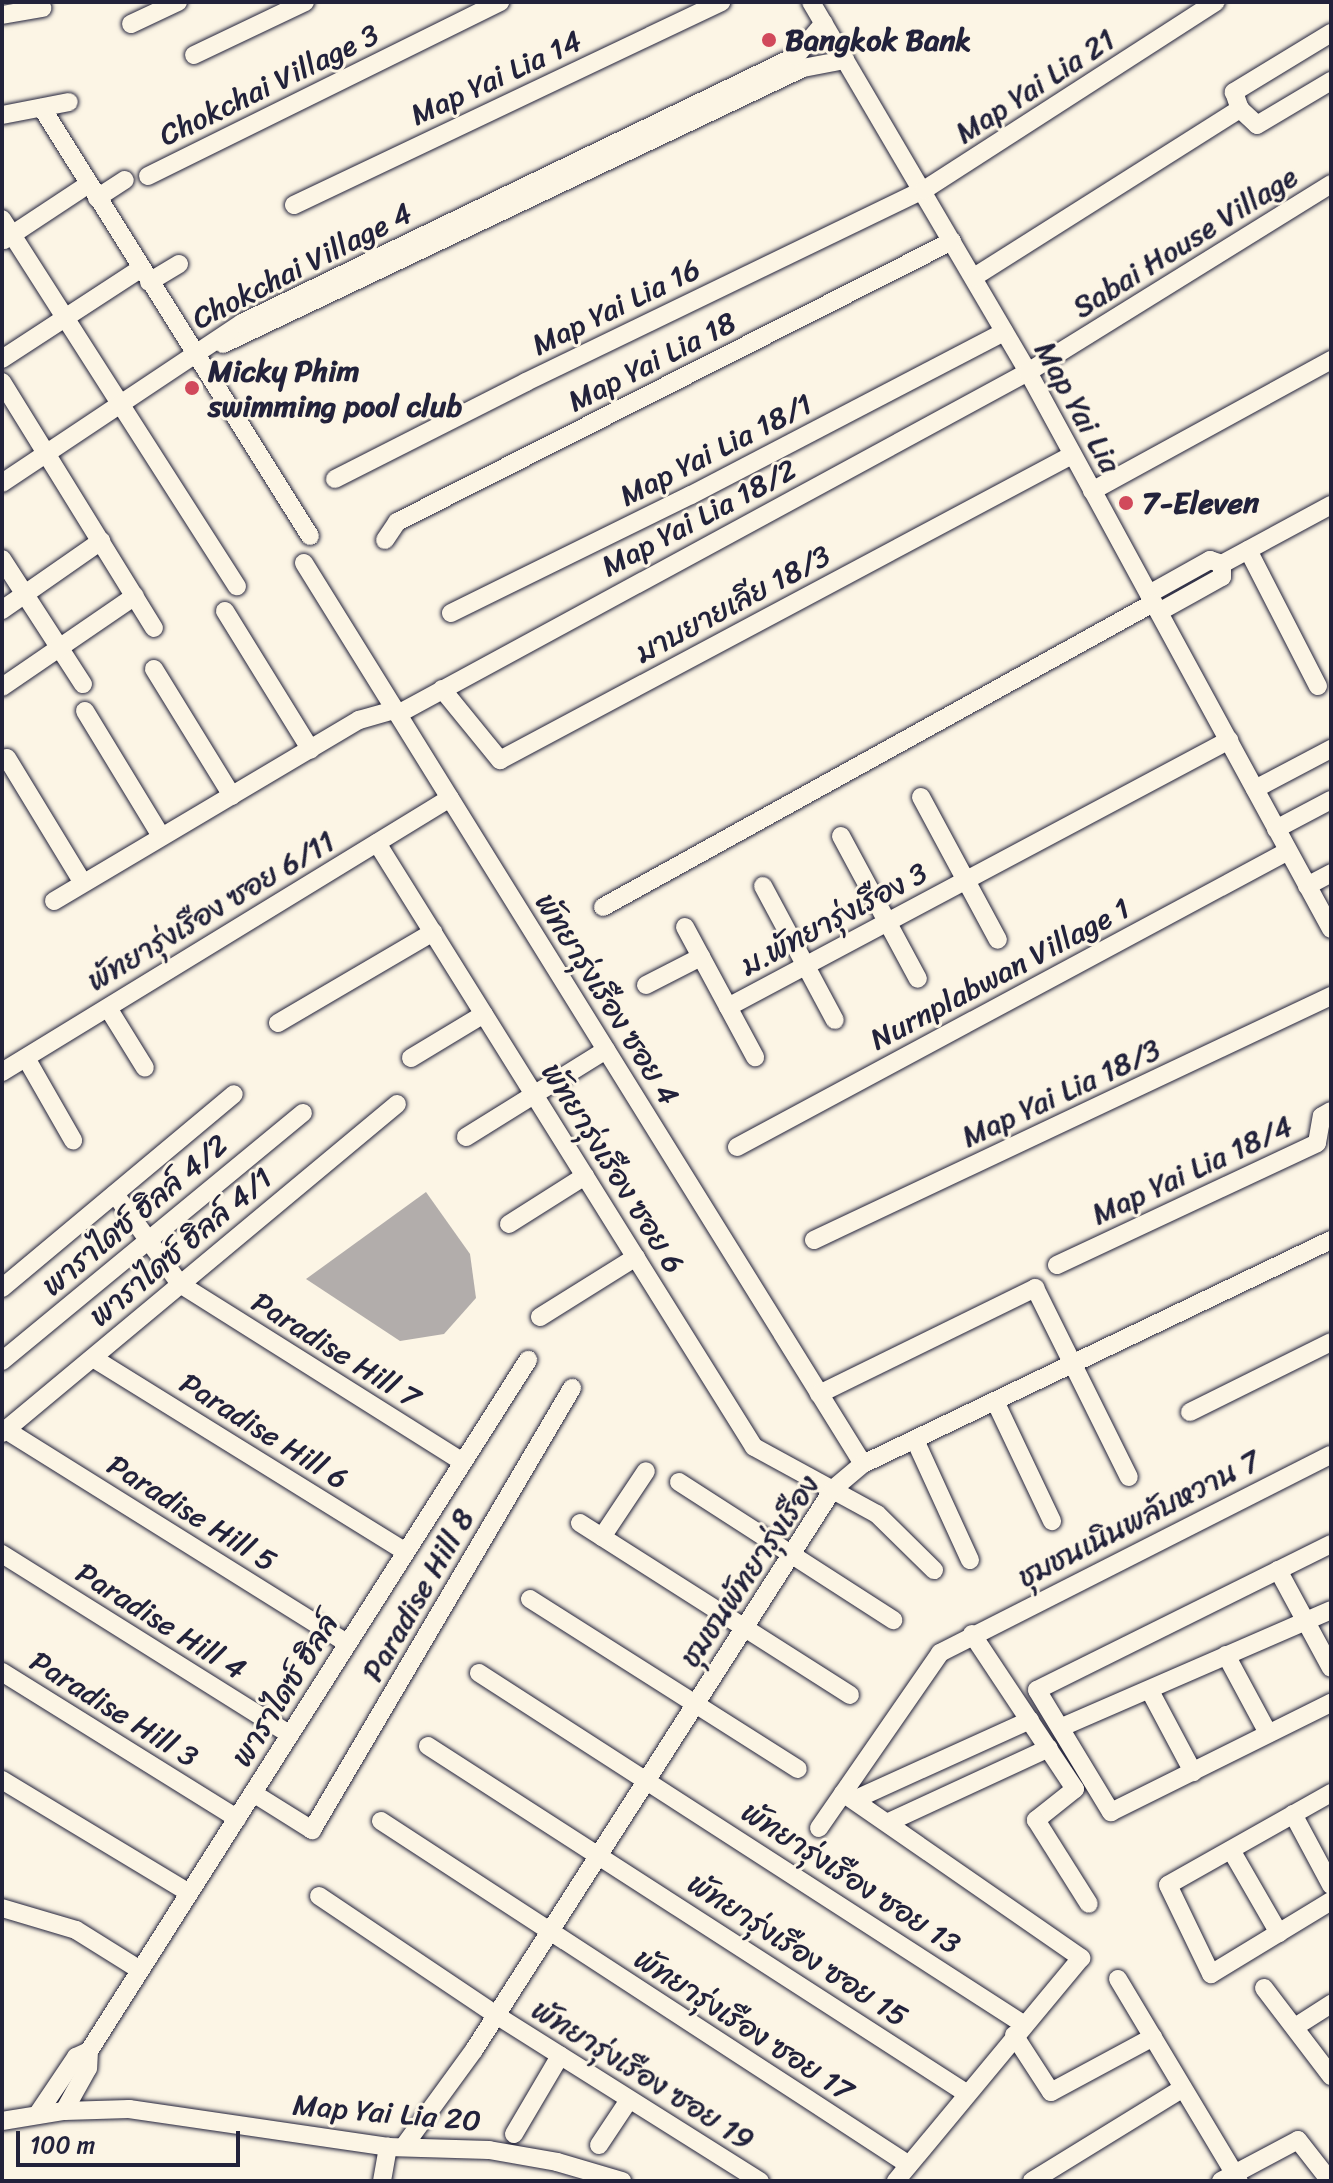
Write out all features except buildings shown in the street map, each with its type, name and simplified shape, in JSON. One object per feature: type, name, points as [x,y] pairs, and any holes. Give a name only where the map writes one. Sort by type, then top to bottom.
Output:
[{"type":"street","points":[[131,24],[178,2]]},
{"type":"street","points":[[194,55],[305,2]]},
{"type":"street","name":"Chokchai Village 3","points":[[148,176],[500,2]]},
{"type":"street","name":"Map Yai Lia 14","points":[[294,205],[721,2]]},
{"type":"street","name":"Map Yai Lia","points":[[811,2],[1028,372],[1329,923]]},
{"type":"street","name":"Map Yai Lia 21","points":[[924,190],[1216,2]]},
{"type":"street","points":[[2,15],[42,8]]},
{"type":"street","name":"Chokchai Village 4","points":[[2,483],[193,354],[247,336],[796,56],[824,23]]},
{"type":"street","points":[[1331,33],[1234,92],[1240,109],[1257,125],[1331,81]]},
{"type":"street","name":"Chokchai Village 4","points":[[616,150],[803,68],[845,60]]},
{"type":"street","points":[[2,115],[69,102]]},
{"type":"street","points":[[42,108],[193,354],[310,536]]},
{"type":"street","points":[[974,277],[1240,109]]},
{"type":"street","points":[[125,180],[93,191],[5,232],[66,318],[237,586]]},
{"type":"street","name":"Sabai House Village","points":[[1028,372],[1331,184]]},
{"type":"street","name":"Map Yai Lia 16","points":[[335,479],[526,382],[924,190]]},
{"type":"street","name":"Map Yai Lia 18","points":[[385,540],[397,522],[952,241]]},
{"type":"street","points":[[2,359],[66,318],[145,275],[179,264]]},
{"type":"street","name":"Map Yai Lia 18/1","points":[[451,613],[691,495],[1004,332]]},
{"type":"street","points":[[1092,491],[1331,360]]},
{"type":"street","name":"Map Yai Lia 18/2","points":[[54,901],[359,720],[397,712],[442,689],[1028,372]]},
{"type":"street","points":[[2,382],[154,628]]},
{"type":"street","name":"มาบยายเลีย 18/3","points":[[442,689],[500,760],[1072,455]]},
{"type":"street","points":[[603,907],[1154,603],[1222,577],[1222,564],[1331,505]]},
{"type":"street","points":[[2,610],[101,541]]},
{"type":"street","points":[[1248,550],[1318,686]]},
{"type":"street","points":[[2,559],[83,684]]},
{"type":"street","name":"พัทยารุ่งเรือง ซอย 4","points":[[304,563],[863,1464]]},
{"type":"street","points":[[2,687],[135,596]]},
{"type":"street","points":[[225,611],[311,750]]},
{"type":"street","points":[[154,669],[232,796]]},
{"type":"street","points":[[85,711],[161,836]]},
{"type":"street","name":"ม.พัทยารุ่งเรือง 3","points":[[728,1007],[1229,740]]},
{"type":"street","points":[[1255,789],[1331,749]]},
{"type":"street","points":[[7,758],[83,883]]},
{"type":"street","points":[[921,797],[998,940]]},
{"type":"street","name":"พัทยารุ่งเรือง ซอย 6/11","points":[[2,1072],[450,798]]},
{"type":"street","points":[[1276,829],[1331,800]]},
{"type":"street","points":[[841,836],[918,979]]},
{"type":"street","name":"พัทยารุ่งเรือง ซอย 6","points":[[377,843],[754,1447],[877,1514],[934,1570]]},
{"type":"street","name":"Nurnplabwan Village 1","points":[[737,1147],[1288,851]]},
{"type":"street","points":[[1307,886],[1331,873]]},
{"type":"street","points":[[763,886],[835,1020]]},
{"type":"street","points":[[685,927],[755,1057]]},
{"type":"street","points":[[278,1023],[433,932]]},
{"type":"street","points":[[646,985],[701,957]]},
{"type":"street","name":"Map Yai Lia 18/3","points":[[814,1240],[1331,996]]},
{"type":"street","points":[[108,1008],[145,1068]]},
{"type":"street","points":[[411,1058],[484,1014]]},
{"type":"street","points":[[466,1137],[606,1050]]},
{"type":"street","points":[[26,1058],[73,1140]]},
{"type":"street","points":[[2,1288],[234,1094]]},
{"type":"street","name":"พาราไดซ์ ฮิลล์ 4/1","points":[[4,1432],[397,1104]]},
{"type":"street","name":"Map Yai Lia 18/4","points":[[1057,1265],[1317,1143],[1322,1116],[1331,1111]]},
{"type":"street","name":"พาราไดซ์ ฮิลล์ 4/2","points":[[2,1361],[303,1113]]},
{"type":"street","points":[[509,1224],[585,1176]]},
{"type":"street","points":[[115,1194],[180,1284]]},
{"type":"street","name":"ชุมชนพัทยารุ่งเรือง","points":[[396,2147],[496,2015],[833,1489],[863,1464],[1331,1240]]},
{"type":"street","points":[[540,1317],[636,1257]]},
{"type":"street","name":"Paradise Hill 7","points":[[180,1284],[463,1462]]},
{"type":"street","points":[[819,1394],[1035,1288],[1129,1477]]},
{"type":"street","points":[[1190,1412],[1331,1342]]},
{"type":"street","name":"Paradise Hill 6","points":[[93,1358],[406,1552]]},
{"type":"street","name":"พาราไดซ์ ฮิลล์","points":[[64,2111],[88,2068],[89,2051],[528,1360]]},
{"type":"street","points":[[253,1793],[312,1830],[572,1388]]},
{"type":"street","points":[[995,1401],[1052,1521]]},
{"type":"street","name":"Paradise Hill 5","points":[[4,1432],[348,1644]]},
{"type":"street","points":[[915,1440],[970,1560]]},
{"type":"street","name":"ชุมชนเนินพลับหวาน 7","points":[[819,1828],[850,1796],[940,1653],[972,1634],[1331,1455]]},
{"type":"street","points":[[602,1537],[646,1471]]},
{"type":"street","points":[[679,1482],[893,1620]]},
{"type":"street","points":[[580,1523],[850,1695]]},
{"type":"street","points":[[1331,1544],[1037,1690],[1111,1812],[1331,1703]]},
{"type":"street","name":"Paradise Hill 4","points":[[2,1554],[290,1735]]},
{"type":"street","points":[[1278,1570],[1331,1668]]},
{"type":"street","points":[[530,1599],[798,1769]]},
{"type":"street","points":[[1062,1727],[1331,1610]]},
{"type":"street","points":[[972,1634],[1075,1789],[1036,1820],[1089,1904]]},
{"type":"street","points":[[1226,1655],[1268,1733]]},
{"type":"street","name":"Paradise Hill 3","points":[[2,1672],[237,1818]]},
{"type":"street","name":"พัทยารุ่งเรือง ซอย 13","points":[[479,1673],[648,1779],[1019,2029]]},
{"type":"street","points":[[1150,1691],[1193,1772]]},
{"type":"street","points":[[850,1796],[1030,1720]]},
{"type":"street","name":"พัทยารุ่งเรือง ซอย 15","points":[[428,1746],[966,2093]]},
{"type":"street","points":[[889,1822],[1049,1748]]},
{"type":"street","points":[[2,1780],[189,1893]]},
{"type":"street","points":[[1331,1793],[1168,1885],[1211,1974],[1331,1901]]},
{"type":"street","points":[[850,1796],[1081,1958],[896,2181]]},
{"type":"street","points":[[1293,1814],[1331,1885]]},
{"type":"street","name":"พัทยารุ่งเรือง ซอย 17","points":[[381,1821],[909,2165]]},
{"type":"street","points":[[1231,1850],[1279,1933]]},
{"type":"street","name":"พัทยารุ่งเรือง ซอย 19","points":[[319,1896],[496,2015],[760,2181]]},
{"type":"street","points":[[2,1908],[76,1930],[140,1970]]},
{"type":"street","points":[[1118,1979],[1183,2088],[1231,2178],[1298,2140],[1330,2181]]},
{"type":"street","points":[[1264,1988],[1331,2076]]},
{"type":"street","points":[[1295,2027],[1331,2004]]},
{"type":"street","points":[[1019,2029],[1051,2092],[1153,2037]]},
{"type":"street","name":"พาราไดซ์ ฮิลล์","points":[[37,2115],[76,2057],[89,2051]]},
{"type":"street","points":[[514,2134],[560,2056]]},
{"type":"street","points":[[1032,2181],[1183,2088]]},
{"type":"street","points":[[599,2145],[629,2100]]},
{"type":"street","name":"Map Yai Lia 20","points":[[2,2121],[64,2111],[129,2109],[396,2147],[489,2150],[557,2162],[622,2181]]},
{"type":"street","points":[[382,2181],[396,2147]]},
{"type":"shaded area","points":[[426,1192],[470,1254],[476,1298],[444,1334],[400,1341],[306,1279]]},
{"type":"place","name":"Bangkok Bank","points":[[769,40]]},
{"type":"place","name":"Micky Phim swimming pool club","points":[[192,388]]},
{"type":"place","name":"7-Eleven","points":[[1126,503]]}]
